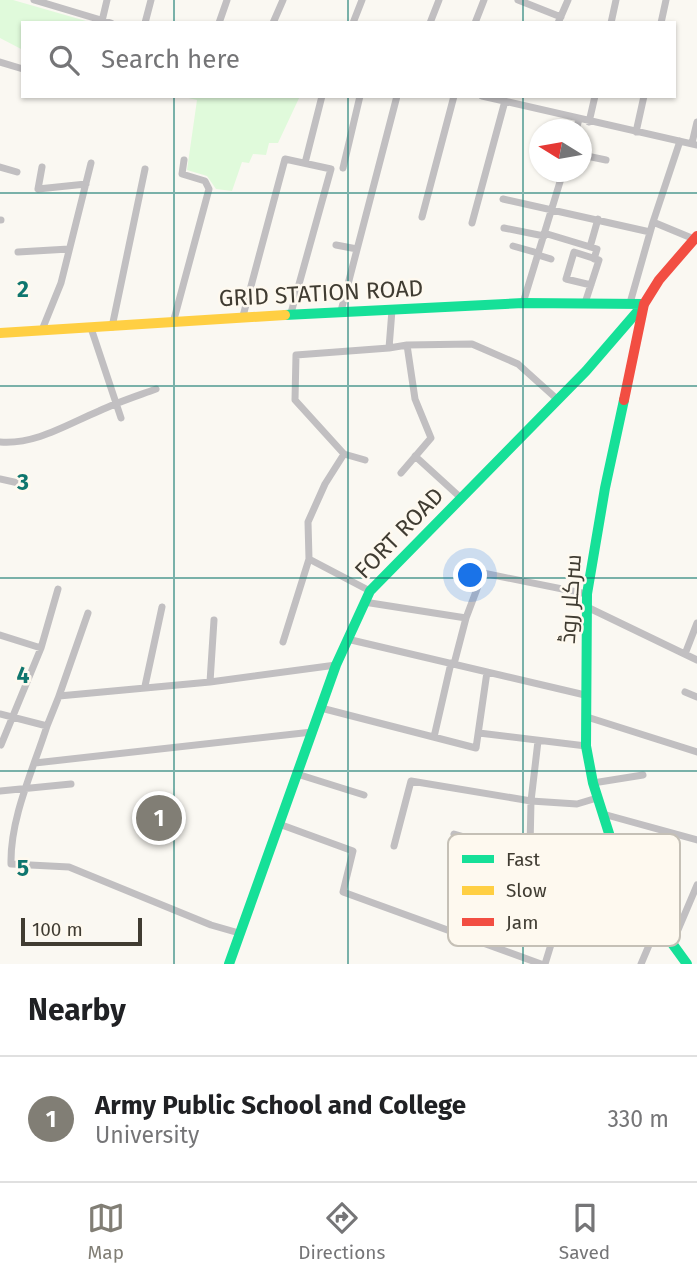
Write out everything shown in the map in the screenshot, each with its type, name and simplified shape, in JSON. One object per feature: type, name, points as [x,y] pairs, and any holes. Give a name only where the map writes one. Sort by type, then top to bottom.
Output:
[{"type":"main road","name":"سرکلر روڈ","points":[[609,834],[593,783],[586,746],[587,594],[605,488],[644,304],[659,280],[696,238]]},
{"type":"main road","name":"GRID STATION ROAD","points":[[0,333],[291,313],[523,303],[644,304]]},
{"type":"main road","name":"FORT ROAD","points":[[229,964],[320,708],[347,639],[370,591],[586,371],[644,304]]},
{"type":"main road","name":"سرکلر روڈ","points":[[674,946],[687,964]]},
{"type":"street","points":[[34,0],[102,21],[107,0]]},
{"type":"street","points":[[146,21],[151,0]]},
{"type":"street","points":[[220,21],[227,0]]},
{"type":"street","points":[[274,21],[283,0]]},
{"type":"street","points":[[354,21],[362,0]]},
{"type":"street","points":[[431,21],[439,0]]},
{"type":"street","points":[[476,21],[484,0]]},
{"type":"street","points":[[518,0],[560,20],[568,0]]},
{"type":"street","points":[[611,21],[616,0]]},
{"type":"street","points":[[661,21],[666,0]]},
{"type":"street","points":[[0,62],[21,68]]},
{"type":"street","points":[[306,163],[322,98]]},
{"type":"street","points":[[343,168],[359,98]]},
{"type":"street","points":[[341,311],[396,98]]},
{"type":"street","points":[[422,218],[453,98]]},
{"type":"street","points":[[491,98],[579,119]]},
{"type":"street","points":[[524,106],[527,98]]},
{"type":"street","points":[[590,119],[595,98]]},
{"type":"street","points":[[636,132],[644,98]]},
{"type":"street","points":[[472,223],[505,101]]},
{"type":"street","points":[[592,123],[695,144],[697,122]]},
{"type":"street","points":[[630,303],[680,141]]},
{"type":"street","points":[[592,157],[606,160]]},
{"type":"street","points":[[243,316],[285,159],[331,169],[291,313]]},
{"type":"street","points":[[173,323],[209,190],[205,181],[182,174],[184,160]]},
{"type":"street","points":[[42,330],[61,283],[91,163]]},
{"type":"street","points":[[0,167],[17,172]]},
{"type":"street","points":[[41,167],[38,189],[86,184]]},
{"type":"street","points":[[112,327],[145,169]]},
{"type":"street","points":[[523,303],[560,182]]},
{"type":"street","points":[[503,199],[650,232]]},
{"type":"street","points":[[590,247],[598,219]]},
{"type":"street","points":[[653,222],[696,238]]},
{"type":"street","points":[[504,228],[544,234],[597,249],[594,259]]},
{"type":"street","points":[[336,244],[357,249]]},
{"type":"street","points":[[513,246],[551,259]]},
{"type":"street","points":[[18,252],[69,249]]},
{"type":"street","points":[[585,303],[591,285],[599,260],[574,252],[566,279],[591,285]]},
{"type":"street","points":[[389,348],[392,310]]},
{"type":"street","points":[[91,328],[121,418]]},
{"type":"street","points":[[365,460],[344,454],[295,400],[296,355],[407,345],[472,344],[518,364],[558,400]]},
{"type":"street","points":[[401,472],[431,438],[415,399],[407,345]]},
{"type":"street","points":[[0,442],[34,439],[156,389]]},
{"type":"street","points":[[283,642],[309,559],[308,523],[325,484],[344,454]]},
{"type":"street","points":[[415,456],[461,498]]},
{"type":"street","points":[[0,479],[23,484]]},
{"type":"street","points":[[309,559],[370,591]]},
{"type":"street","points":[[434,737],[466,618],[483,573],[587,594]]},
{"type":"street","points":[[1,745],[41,648],[58,589]]},
{"type":"street","points":[[364,602],[466,618]]},
{"type":"street","points":[[145,686],[162,607]]},
{"type":"street","points":[[587,607],[697,660]]},
{"type":"street","points":[[88,614],[19,810],[10,852],[11,864],[69,867],[211,925],[239,933]]},
{"type":"street","points":[[210,682],[214,620]]},
{"type":"street","points":[[685,654],[697,623]]},
{"type":"street","points":[[0,635],[41,648]]},
{"type":"street","points":[[347,639],[585,695]]},
{"type":"street","points":[[59,696],[210,682],[336,666]]},
{"type":"street","points":[[320,708],[477,748],[486,672]]},
{"type":"street","points":[[685,692],[697,696]]},
{"type":"street","points":[[0,714],[47,726]]},
{"type":"street","points":[[587,717],[697,752]]},
{"type":"street","points":[[35,763],[312,732]]},
{"type":"street","points":[[479,733],[586,746]]},
{"type":"street","points":[[530,834],[538,741]]},
{"type":"street","points":[[297,774],[364,795]]},
{"type":"street","points":[[593,783],[643,775]]},
{"type":"street","points":[[394,846],[411,781],[531,801],[577,804],[597,798]]},
{"type":"street","points":[[0,791],[72,785]]},
{"type":"street","points":[[603,814],[675,834]]},
{"type":"street","points":[[279,824],[353,851],[343,892],[448,930]]},
{"type":"street","points":[[680,835],[697,840]]},
{"type":"street","points":[[680,925],[697,885]]},
{"type":"street","points":[[492,946],[543,964],[549,946]]},
{"type":"street","points":[[641,964],[649,946]]},
{"type":"green space","points":[[0,0],[13,0],[86,21],[21,21],[21,49],[0,38]]},
{"type":"green space","points":[[188,98],[299,98],[278,143],[269,143],[266,155],[253,154],[249,163],[242,162],[232,191],[216,189],[207,176],[187,170],[197,100]]},
{"type":"traffic: fast","points":[[285,315],[523,303],[644,304]]},
{"type":"traffic: fast","points":[[229,964],[336,665],[370,591],[586,371],[643,305]]},
{"type":"traffic: fast","points":[[609,834],[593,783],[586,746],[587,594],[605,488],[624,400]]},
{"type":"traffic: fast","points":[[674,946],[687,964]]},
{"type":"traffic: slow","points":[[0,333],[285,315]]},
{"type":"traffic: jam","points":[[624,400],[644,304],[659,280],[697,236]]},
{"type":"place","name":"Army Public School and College","points":[[159,818]]}]
